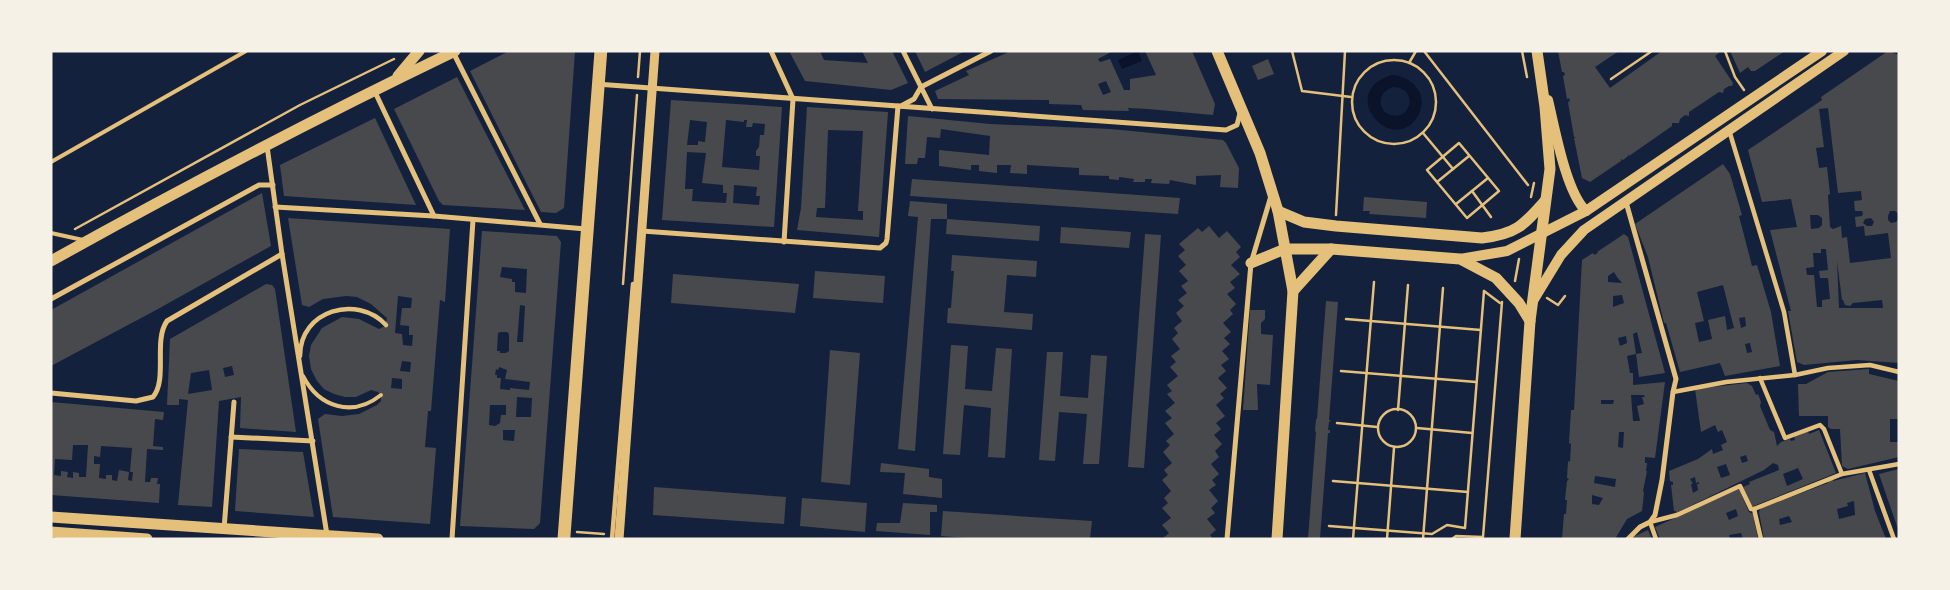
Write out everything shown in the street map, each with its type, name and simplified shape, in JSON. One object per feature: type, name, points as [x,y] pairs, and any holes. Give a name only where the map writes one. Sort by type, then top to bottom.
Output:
[{"type":"main road","points":[[396,79],[419,51]]},
{"type":"main road","points":[[1217,51],[1260,153],[1278,211],[1293,291],[1277,539]]},
{"type":"main road","points":[[1515,539],[1530,321],[1550,169],[1548,135],[1537,51]]},
{"type":"main road","points":[[1537,51],[1557,139],[1572,189],[1578,204],[1586,212]]},
{"type":"main road","points":[[1250,263],[1285,249],[1331,249],[1460,259],[1507,251],[1586,212],[1822,51]]},
{"type":"main road","points":[[1532,302],[1561,255],[1584,230],[1844,51]]},
{"type":"main road","points":[[51,261],[267,144],[374,89],[454,52]]},
{"type":"main road","points":[[1278,211],[1304,222],[1482,238],[1502,236],[1525,224],[1545,201]]},
{"type":"main road","points":[[1293,291],[1331,249]]},
{"type":"main road","points":[[1460,259],[1496,278],[1519,303],[1530,321]]},
{"type":"main road","points":[[51,517],[324,537],[378,539]]},
{"type":"main road","points":[[51,532],[70,536],[146,539]]},
{"type":"street","points":[[565,535],[599,84],[599,51]]},
{"type":"street","points":[[568,539],[565,535],[586,229],[599,84],[605,51]]},
{"type":"street","points":[[615,537],[654,51]]},
{"type":"street","points":[[771,51],[793,99],[784,242]]},
{"type":"street","points":[[904,51],[932,109]]},
{"type":"street","points":[[898,106],[914,99],[921,87],[991,51]]},
{"type":"street","points":[[454,52],[540,224]]},
{"type":"street","points":[[599,84],[1226,130],[1237,125],[1240,119],[1240,107]]},
{"type":"street","points":[[615,537],[642,231],[651,88]]},
{"type":"street","points":[[374,89],[434,216]]},
{"type":"street","points":[[642,231],[875,248],[884,246],[887,239],[898,106]]},
{"type":"street","points":[[1730,130],[1784,312],[1795,375]]},
{"type":"street","points":[[267,144],[282,254],[313,442],[324,537]]},
{"type":"street","points":[[51,299],[259,185],[273,184]]},
{"type":"street","points":[[1227,539],[1250,263],[1272,193]]},
{"type":"street","points":[[1626,202],[1676,379],[1655,515],[1650,522]]},
{"type":"street","points":[[275,207],[434,216],[586,229]]},
{"type":"street","points":[[452,539],[474,220]]},
{"type":"street","points":[[51,394],[136,401],[153,398],[158,388],[162,331],[167,321],[282,254]]},
{"type":"street","points":[[303,376],[300,361],[301,345],[307,330],[318,318],[333,310],[358,309],[374,315],[386,325]]},
{"type":"street","points":[[1673,392],[1726,382],[1795,375],[1828,368],[1870,365],[1899,372]]},
{"type":"street","points":[[1760,378],[1785,438],[1820,425],[1824,429],[1842,474]]},
{"type":"street","points":[[224,529],[234,402]]},
{"type":"street","points":[[231,437],[313,442]]},
{"type":"street","points":[[1754,509],[1842,474],[1899,464]]},
{"type":"street","points":[[1869,470],[1894,539]]},
{"type":"street","points":[[1628,539],[1635,531],[1650,522],[1677,515],[1740,486],[1751,509],[1754,509],[1761,539]]},
{"type":"street","points":[[1650,522],[1656,539]]},
{"type":"lane","points":[[51,162],[246,51]]},
{"type":"lane","points":[[51,233],[88,241]]},
{"type":"lane","points":[[303,376],[316,395],[338,406],[362,405],[381,395]]},
{"type":"path","points":[[1292,51],[1302,91],[1351,97]]},
{"type":"path","points":[[1336,226],[1344,51]]},
{"type":"path","points":[[1409,63],[1416,51]]},
{"type":"path","points":[[1424,51],[1528,185]]},
{"type":"path","points":[[1522,51],[1527,80]]},
{"type":"path","points":[[1611,79],[1652,51]]},
{"type":"path","points":[[1725,51],[1735,77],[1751,99]]},
{"type":"path","points":[[62,236],[300,105],[402,55]]},
{"type":"path","points":[[1390,60],[1409,63],[1421,70],[1430,81],[1435,94],[1436,108],[1432,122],[1414,140],[1403,144],[1391,145],[1380,143],[1369,138],[1354,120],[1351,97],[1355,84],[1362,74],[1372,66],[1390,60]]},
{"type":"path","points":[[1423,133],[1453,169]]},
{"type":"path","points":[[1459,143],[1499,191],[1467,218],[1427,170],[1443,157],[1459,143]]},
{"type":"path","points":[[1438,182],[1470,156]]},
{"type":"path","points":[[1456,204],[1488,178]]},
{"type":"path","points":[[1529,205],[1534,182]]},
{"type":"path","points":[[1472,191],[1491,217]]},
{"type":"path","points":[[1353,539],[1374,282]]},
{"type":"path","points":[[1398,410],[1408,285]]},
{"type":"path","points":[[1423,539],[1443,288]]},
{"type":"path","points":[[1329,526],[1423,534],[1432,534],[1446,525],[1464,528],[1484,291],[1500,303],[1483,537],[1456,536],[1452,539]]},
{"type":"path","points":[[1558,305],[1565,296]]},
{"type":"path","points":[[1346,319],[1481,330]]},
{"type":"path","points":[[1342,370],[1476,382]]},
{"type":"path","points":[[1398,410],[1406,412],[1411,416],[1416,428],[1413,439],[1408,444],[1394,448],[1384,444],[1380,439],[1378,426],[1383,415],[1388,411],[1398,410]]},
{"type":"path","points":[[1337,423],[1378,426]]},
{"type":"path","points":[[1416,428],[1472,433]]},
{"type":"path","points":[[1387,539],[1394,448]]},
{"type":"path","points":[[1333,481],[1468,492]]},
{"type":"path","points":[[565,535],[615,537]]},
{"type":"water","points":[[1138,51],[1142,61],[1122,69],[1118,60]]},
{"type":"water","points":[[1392,75],[1412,82],[1416,87],[1422,99],[1421,106],[1419,114],[1409,126],[1396,130],[1385,126],[1375,118],[1369,107],[1368,95],[1376,83]],"holes":[[[1393,87],[1402,89],[1410,100],[1406,111],[1400,115],[1393,116],[1385,112],[1381,104],[1383,94]]]},
{"type":"building","points":[[509,51],[575,51],[564,208],[556,213],[541,212],[470,71]]},
{"type":"building","points":[[789,51],[820,51],[824,60],[868,63],[862,51],[892,51],[908,83],[891,90],[805,81]]},
{"type":"building","points":[[915,51],[936,52],[965,51],[925,72]]},
{"type":"building","points":[[1011,51],[1113,51],[1098,59],[1100,62],[1110,59],[1124,90],[1130,90],[1130,79],[1156,75],[1145,51],[1192,51],[1215,104],[1213,115],[1128,108],[1129,111],[1083,110],[1081,105],[1049,104],[1049,100],[938,99],[935,91],[969,75],[966,71]],"holes":[[[1106,81],[1111,92],[1103,95],[1098,84]]]},
{"type":"building","points":[[1558,51],[1619,51],[1595,67],[1610,88],[1662,51],[1718,51],[1719,53],[1715,56],[1733,83],[1732,86],[1724,89],[1723,93],[1719,92],[1689,112],[1689,116],[1685,115],[1680,119],[1679,123],[1672,123],[1672,126],[1629,156],[1628,154],[1623,160],[1621,159],[1621,161],[1590,182],[1582,178],[1574,138],[1576,137],[1574,137],[1568,102],[1570,101],[1569,98],[1567,99],[1563,76],[1565,75],[1562,72]]},
{"type":"building","points":[[1730,51],[1785,51],[1755,71],[1751,71],[1748,67],[1740,73]]},
{"type":"building","points":[[1888,51],[1899,55],[1899,214],[1895,211],[1890,211],[1888,220],[1891,223],[1896,222],[1899,218],[1899,363],[1857,360],[1804,365],[1797,362],[1788,311],[1791,311],[1770,230],[1797,227],[1791,199],[1762,202],[1748,150],[1822,100],[1821,97]],"holes":[[[1828,108],[1838,193],[1861,191],[1862,200],[1854,201],[1855,211],[1862,211],[1863,213],[1862,216],[1855,217],[1856,227],[1864,226],[1865,236],[1888,233],[1891,258],[1850,263],[1847,237],[1842,238],[1841,226],[1833,229],[1830,227],[1828,195],[1830,194],[1827,167],[1819,168],[1816,148],[1824,147],[1819,109]],[[1810,215],[1818,215],[1822,218],[1822,225],[1819,228],[1811,229]],[[1871,218],[1874,222],[1872,226],[1867,226],[1863,223],[1865,219]],[[1821,249],[1826,249],[1828,270],[1819,271],[1820,278],[1828,278],[1830,299],[1822,300],[1822,307],[1817,307],[1814,275],[1807,275],[1806,268],[1814,267],[1813,253],[1821,253]],[[1837,261],[1842,300],[1845,305],[1850,306],[1853,303],[1882,300],[1883,308],[1839,308]]]},
{"type":"building","points":[[1268,59],[1274,74],[1258,80],[1252,66]]},
{"type":"building","points":[[457,77],[525,210],[443,205],[439,201],[394,109]]},
{"type":"building","points":[[671,100],[782,107],[774,227],[662,220]],"holes":[[[690,120],[707,122],[705,142],[698,141],[698,145],[687,145]],[[726,120],[744,122],[744,120],[747,120],[746,127],[752,127],[753,123],[765,124],[764,135],[760,135],[759,147],[756,151],[756,156],[760,156],[759,170],[722,167]],[[687,152],[706,153],[702,183],[723,185],[723,193],[727,193],[726,203],[692,201],[693,189],[685,189]],[[734,185],[757,187],[756,196],[760,196],[759,205],[733,203]]]},
{"type":"building","points":[[807,107],[888,112],[879,237],[797,230],[801,208]],"holes":[[[828,130],[863,131],[858,211],[863,211],[863,220],[816,217],[817,208],[825,208]]]},
{"type":"building","points":[[908,116],[990,124],[1111,129],[1223,140],[1239,168],[1238,188],[1220,187],[1221,175],[1196,176],[1196,185],[1170,180],[1169,184],[1151,183],[1152,179],[1145,179],[1145,182],[1133,182],[1134,179],[1119,177],[1119,180],[1109,179],[1109,176],[1079,175],[1079,168],[1027,165],[1027,174],[1010,173],[1011,165],[997,165],[997,173],[979,171],[979,165],[971,165],[971,170],[939,166],[939,150],[989,155],[990,136],[941,129],[940,138],[927,137],[925,158],[918,158],[917,164],[905,164]]},
{"type":"building","points":[[375,118],[416,205],[284,196],[280,165]]},
{"type":"building","points":[[1723,164],[1730,174],[1742,215],[1739,216],[1752,266],[1757,265],[1771,312],[1780,366],[1725,376],[1720,363],[1680,372],[1666,323],[1664,323],[1648,257],[1635,224]],"holes":[[[1723,285],[1734,328],[1727,330],[1725,316],[1708,320],[1712,339],[1699,342],[1695,323],[1704,321],[1697,292]],[[1745,317],[1746,326],[1741,328],[1739,318]],[[1750,343],[1752,352],[1747,353],[1745,344]]]},
{"type":"building","points":[[912,179],[1180,198],[1178,214],[910,196]]},
{"type":"building","points":[[262,193],[271,246],[51,366],[51,310]]},
{"type":"building","points":[[1364,197],[1427,202],[1426,218],[1369,214],[1370,211],[1363,211]]},
{"type":"building","points":[[910,201],[947,204],[947,219],[931,219],[915,451],[898,449],[918,217],[908,216]]},
{"type":"building","points":[[288,218],[450,229],[445,302],[440,300],[431,411],[428,411],[425,447],[436,448],[430,524],[333,517],[318,419],[325,414],[342,416],[359,414],[377,405],[381,401],[381,396],[378,392],[371,390],[356,397],[345,397],[324,389],[317,381],[311,369],[309,356],[311,345],[322,328],[342,317],[359,319],[379,329],[385,326],[387,318],[371,304],[357,297],[346,296],[323,299],[309,307],[302,305]],"holes":[[[398,296],[412,298],[411,308],[402,308],[400,325],[409,326],[409,335],[413,335],[412,346],[403,345],[402,334],[395,333]],[[402,361],[411,362],[410,372],[400,371]],[[392,378],[402,379],[402,389],[391,388]]]},
{"type":"building","points":[[947,219],[1040,226],[1039,241],[946,234]]},
{"type":"building","points":[[1209,226],[1219,238],[1227,231],[1241,247],[1236,252],[1240,257],[1231,265],[1240,274],[1230,282],[1235,288],[1227,294],[1236,304],[1230,310],[1233,314],[1223,323],[1231,332],[1224,338],[1230,344],[1222,351],[1229,359],[1221,365],[1226,371],[1218,378],[1227,388],[1220,394],[1224,398],[1216,405],[1225,416],[1216,423],[1221,429],[1214,435],[1222,444],[1215,451],[1219,457],[1211,464],[1219,474],[1212,480],[1216,485],[1209,490],[1218,501],[1211,508],[1215,513],[1207,519],[1216,530],[1210,535],[1213,539],[1162,539],[1169,533],[1162,525],[1171,518],[1162,508],[1168,503],[1164,498],[1171,491],[1162,480],[1168,475],[1164,470],[1172,463],[1163,452],[1170,445],[1166,441],[1174,434],[1165,423],[1172,418],[1165,411],[1175,403],[1167,394],[1172,391],[1167,385],[1178,376],[1170,367],[1176,362],[1171,356],[1180,349],[1172,339],[1178,333],[1174,328],[1182,321],[1176,313],[1184,306],[1178,300],[1187,293],[1181,286],[1188,281],[1179,271],[1186,265],[1178,256],[1185,250],[1179,244],[1198,228],[1202,232]]},
{"type":"building","points":[[1061,227],[1131,232],[1129,248],[1060,243]]},
{"type":"building","points":[[482,231],[557,236],[561,242],[540,523],[534,529],[460,526]],"holes":[[[502,267],[527,269],[526,293],[515,292],[515,282],[512,282],[512,279],[500,277]],[[520,305],[525,306],[523,342],[517,342]],[[507,332],[509,334],[509,351],[506,353],[497,351],[498,333]],[[499,367],[507,370],[505,379],[530,382],[529,390],[500,389],[501,378],[497,378],[497,375],[495,375],[496,369],[498,370]],[[517,397],[532,398],[531,417],[516,417]],[[490,405],[506,405],[506,415],[501,415],[500,423],[495,426],[489,425]],[[503,430],[515,430],[514,441],[503,440]]]},
{"type":"building","points":[[1145,234],[1161,235],[1144,468],[1128,467]]},
{"type":"building","points":[[1624,234],[1628,237],[1665,373],[1639,377],[1636,354],[1627,356],[1630,373],[1633,373],[1633,385],[1665,382],[1655,458],[1645,457],[1647,471],[1642,511],[1627,519],[1615,539],[1562,539],[1564,514],[1566,514],[1567,481],[1569,479],[1567,478],[1568,461],[1570,462],[1571,410],[1574,410],[1582,260]],"holes":[[[1614,272],[1622,283],[1608,282],[1608,276]],[[1622,295],[1624,303],[1613,307],[1613,296]],[[1637,332],[1642,353],[1636,354],[1633,334]],[[1626,336],[1627,343],[1620,346],[1618,338]],[[1631,395],[1644,395],[1645,397],[1642,397],[1644,404],[1637,406],[1640,421],[1633,421]],[[1601,400],[1614,400],[1613,404],[1601,404]],[[1619,432],[1624,432],[1623,448],[1618,447]],[[1595,476],[1616,479],[1615,487],[1594,483]],[[1592,495],[1603,498],[1599,505],[1592,504]]]},
{"type":"building","points":[[952,255],[1037,261],[1036,277],[1007,275],[1004,312],[1033,314],[1032,330],[947,323],[948,308],[951,308],[954,271],[951,271]]},
{"type":"building","points":[[815,271],[885,276],[883,303],[813,298]]},
{"type":"building","points":[[673,274],[799,284],[795,313],[671,303]]},
{"type":"building","points":[[266,284],[272,285],[275,289],[296,432],[240,428],[241,397],[219,401],[212,507],[178,505],[188,400],[179,399],[179,405],[167,405],[170,339]],"holes":[[[232,366],[234,375],[225,377],[223,368]],[[209,370],[212,390],[188,394],[191,373]]]},
{"type":"building","points":[[1326,301],[1338,302],[1329,420],[1331,420],[1328,430],[1330,430],[1330,433],[1328,433],[1320,539],[1308,539],[1315,431]]},
{"type":"building","points":[[1250,310],[1265,310],[1265,319],[1261,323],[1261,334],[1273,335],[1270,385],[1257,384],[1258,410],[1243,410]]},
{"type":"building","points":[[951,345],[968,346],[965,389],[992,391],[996,348],[1012,349],[1005,458],[988,457],[991,408],[964,405],[960,455],[943,454]]},
{"type":"building","points":[[830,350],[860,353],[850,485],[821,482]]},
{"type":"building","points":[[1047,352],[1063,352],[1060,396],[1088,398],[1091,355],[1107,356],[1099,464],[1083,464],[1087,414],[1059,412],[1055,461],[1039,460]]},
{"type":"building","points":[[1869,369],[1869,374],[1899,381],[1899,419],[1890,419],[1890,442],[1899,442],[1899,457],[1848,469],[1842,466],[1840,429],[1828,427],[1828,416],[1799,416],[1798,384],[1806,384],[1828,372]]},
{"type":"building","points":[[1747,383],[1752,386],[1756,395],[1758,394],[1761,402],[1760,406],[1770,430],[1774,432],[1777,446],[1781,442],[1790,439],[1791,441],[1795,440],[1794,437],[1808,431],[1809,434],[1819,430],[1836,473],[1751,507],[1743,487],[1750,484],[1749,482],[1779,470],[1778,465],[1773,463],[1764,470],[1676,513],[1674,511],[1671,485],[1673,485],[1673,482],[1670,481],[1669,471],[1698,459],[1712,449],[1713,454],[1723,450],[1721,445],[1727,442],[1722,430],[1718,432],[1715,425],[1701,432],[1695,389]],"holes":[[[1746,455],[1748,461],[1742,463],[1740,457]],[[1726,464],[1730,475],[1721,478],[1717,467]],[[1798,468],[1803,479],[1787,486],[1783,474]],[[1695,477],[1696,483],[1699,482],[1697,484],[1698,490],[1693,493],[1691,484],[1693,484],[1690,479]]]},
{"type":"building","points":[[51,402],[164,412],[163,420],[155,419],[153,446],[163,447],[163,450],[147,449],[145,482],[150,482],[151,478],[158,478],[157,484],[160,484],[159,503],[51,495]],"holes":[[[73,445],[88,445],[86,477],[79,477],[79,473],[73,472],[73,478],[67,477],[68,472],[61,471],[61,476],[54,475],[55,459],[72,460]],[[101,446],[132,448],[130,472],[133,472],[132,481],[128,480],[129,472],[119,470],[117,481],[112,480],[112,475],[106,475],[106,479],[99,478],[100,464],[94,464],[94,456],[100,457]]]},
{"type":"building","points":[[239,449],[303,452],[314,517],[235,511]]},
{"type":"building","points":[[881,463],[929,469],[929,477],[942,479],[942,498],[903,494],[905,473],[880,472]]},
{"type":"building","points":[[1899,469],[1899,529],[1898,529],[1879,474]]},
{"type":"building","points":[[1865,473],[1875,511],[1886,539],[1764,539],[1759,512],[1761,508],[1828,483],[1828,481],[1833,479],[1833,481]],"holes":[[[1854,501],[1855,515],[1839,519],[1837,509],[1848,506],[1847,503]],[[1789,516],[1792,522],[1780,525],[1779,519]]]},
{"type":"building","points":[[654,487],[786,497],[784,524],[653,515]]},
{"type":"building","points":[[1739,489],[1749,512],[1753,514],[1758,539],[1743,539],[1741,533],[1729,535],[1730,539],[1660,539],[1655,527]],"holes":[[[1736,509],[1738,516],[1729,520],[1726,513]]]},
{"type":"building","points":[[802,498],[867,503],[865,532],[800,526]]},
{"type":"building","points":[[903,503],[937,505],[937,512],[930,512],[930,535],[876,531],[877,523],[900,523]]},
{"type":"building","points":[[943,511],[1092,521],[1090,539],[977,539],[941,536]]},
{"type":"building","points":[[1648,530],[1652,539],[1633,539],[1633,537]]}]
